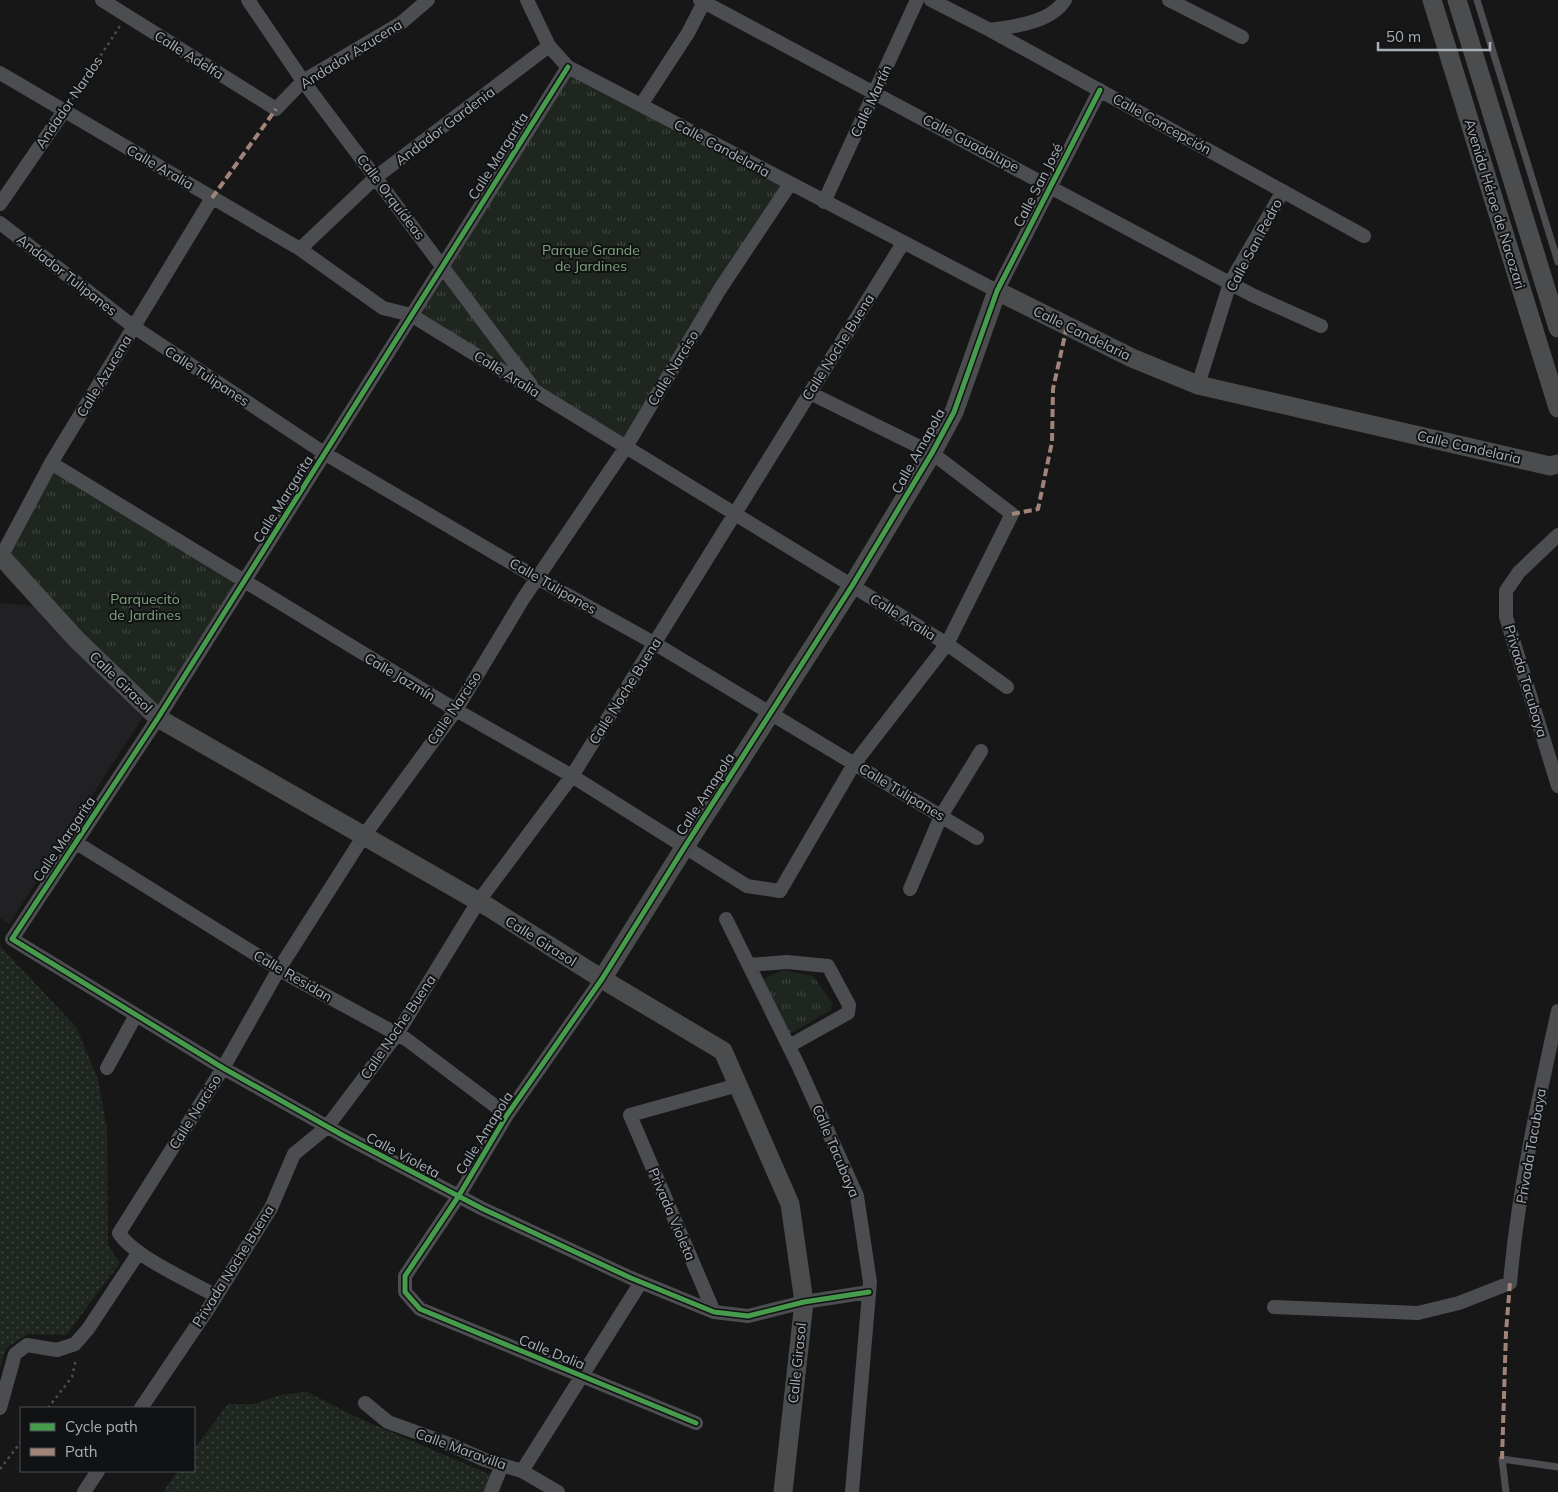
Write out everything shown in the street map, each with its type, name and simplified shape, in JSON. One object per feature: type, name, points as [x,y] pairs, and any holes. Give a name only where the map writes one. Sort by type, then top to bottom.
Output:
[{"type":"street","name":"Calle Adelfa","points":[[102,0],[276,110]]},
{"type":"street","name":"Calle Orquídeas","points":[[248,0],[303,81],[443,265],[536,392]]},
{"type":"street","name":"Andador Azucena","points":[[276,110],[303,81],[401,23],[428,0]]},
{"type":"street","points":[[527,0],[549,46],[568,67]]},
{"type":"street","name":"Calle Martín","points":[[824,202],[917,0]]},
{"type":"street","name":"Calle Concepción","points":[[931,0],[990,30],[1364,236]]},
{"type":"street","points":[[990,30],[1024,25],[1058,10],[1065,0]]},
{"type":"street","points":[[1169,0],[1242,38]]},
{"type":"street","name":"Avenida Héroe de Nacozari","points":[[1432,0],[1558,408]]},
{"type":"street","name":"Avenida Héroe de Nacozari","points":[[1457,0],[1558,328]]},
{"type":"street","points":[[641,105],[688,33],[703,1]]},
{"type":"street","name":"Calle Guadalupe","points":[[703,1],[1051,185],[1230,283],[1321,326]]},
{"type":"street","name":"Andador Gardenia","points":[[300,249],[376,178],[549,46]]},
{"type":"street","name":"Calle Candelaria","points":[[568,67],[997,291],[1132,358],[1198,385],[1550,466],[1558,464]]},
{"type":"street","name":"Calle Margarita","points":[[12,939],[158,718],[568,67]]},
{"type":"street","name":"Calle Aralia","points":[[0,73],[300,249],[383,308],[411,315],[947,644],[1007,687]]},
{"type":"street","name":"Calle San José","points":[[997,291],[1100,90]]},
{"type":"street","name":"Andador Nardos","points":[[0,204],[64,111]]},
{"type":"street","name":"Calle Narciso","points":[[138,1252],[124,1242],[118,1233],[223,1068],[279,969],[363,837],[456,710],[537,578],[626,447],[720,289],[790,184]]},
{"type":"street","name":"Calle San Pedro","points":[[1198,385],[1230,283],[1283,191]]},
{"type":"street","name":"Calle Azucena","points":[[2,560],[51,463],[212,198]]},
{"type":"street","name":"Andador Tulipanes","points":[[0,223],[134,327]]},
{"type":"street","name":"Calle Noche Buena","points":[[327,1127],[397,1034],[478,902],[572,776],[903,243]]},
{"type":"street","name":"Calle Amapola","points":[[405,1292],[405,1276],[458,1197],[507,1115],[602,979],[852,586],[932,453],[954,412],[997,291]]},
{"type":"street","name":"Calle Tulipanes","points":[[134,327],[324,453],[654,644],[977,838]]},
{"type":"street","points":[[810,393],[932,453],[1012,514],[947,644],[854,764]]},
{"type":"street","name":"Calle Jazmín","points":[[51,463],[243,582],[456,710],[572,776],[747,886],[780,891],[854,764]]},
{"type":"street","name":"Privada Tacubaya","points":[[1558,535],[1519,572],[1506,591],[1506,617],[1558,786]]},
{"type":"street","name":"Calle Girasol","points":[[2,560],[76,638],[158,718],[478,902],[723,1051],[790,1204],[804,1302],[783,1492]]},
{"type":"street","points":[[910,889],[941,816],[981,751]]},
{"type":"street","name":"Calle Residan","points":[[75,842],[279,969],[397,1034],[507,1115]]},
{"type":"street","name":"Calle Tacubaya","points":[[726,919],[789,1046],[857,1196],[870,1282],[852,1492]]},
{"type":"street","name":"Calle Violeta","points":[[12,939],[223,1068],[327,1127],[458,1197],[641,1282],[714,1312],[748,1316],[804,1302],[869,1292]]},
{"type":"street","points":[[749,965],[787,962],[828,966],[849,1005],[848,1014],[789,1046]]},
{"type":"street","name":"Privada Tacubaya","points":[[1274,1306],[1418,1313],[1460,1303],[1510,1283],[1512,1255],[1537,1103],[1558,1011]]},
{"type":"street","points":[[107,1068],[136,1015]]},
{"type":"street","name":"Privada Violeta","points":[[714,1312],[630,1116],[738,1085]]},
{"type":"street","name":"Privada Noche Buena","points":[[142,1407],[216,1296],[271,1208],[294,1154],[327,1127]]},
{"type":"street","points":[[0,1408],[15,1354],[27,1345],[57,1350],[75,1344],[88,1329],[138,1252],[216,1296]]},
{"type":"street","points":[[522,1471],[641,1282]]},
{"type":"street","name":"Calle Dalia","points":[[405,1292],[420,1309],[696,1423]]},
{"type":"street","name":"Calle Maravilla","points":[[365,1403],[388,1422],[522,1471],[558,1492]]},
{"type":"street","points":[[491,1492],[502,1465]]},
{"type":"street","points":[[84,1492],[97,1472]]},
{"type":"lane","points":[[1477,0],[1558,262]]},
{"type":"lane","points":[[1506,1492],[1502,1459],[1558,1467]]},
{"type":"path","points":[[49,1407],[72,1377],[76,1368],[75,1344]]},
{"type":"path","points":[[0,1470],[20,1443]]},
{"type":"shaded area","points":[[0,603],[37,606],[143,717],[9,924],[0,918]]},
{"type":"green space","name":"Parque Grande de Jardines","points":[[568,67],[790,184],[626,447],[411,315]]},
{"type":"green space","name":"Parquecito de Jardines","points":[[48,469],[243,582],[158,718],[5,556]]},
{"type":"green space","points":[[0,946],[76,1027],[98,1079],[107,1129],[108,1246],[120,1263],[66,1335],[28,1334],[6,1348],[0,1367]]},
{"type":"green space","points":[[783,970],[813,976],[832,1003],[831,1010],[790,1034],[760,980]]},
{"type":"green space","points":[[307,1392],[356,1417],[494,1476],[487,1492],[163,1492],[177,1472],[195,1472],[195,1448],[228,1404],[255,1404],[280,1395]]},
{"type":"marked path","points":[[212,198],[276,109]]},
{"type":"marked path","points":[[1012,514],[1038,509],[1052,442],[1053,389],[1067,326]]},
{"type":"marked path","points":[[1502,1459],[1506,1332],[1510,1283]]},
{"type":"cycle path","points":[[568,67],[158,718],[12,939],[223,1068],[344,1136],[483,1209],[631,1278],[714,1312],[748,1316],[804,1302],[869,1292]]},
{"type":"cycle path","points":[[696,1423],[420,1309],[405,1292],[405,1276],[458,1197],[507,1115],[602,979],[852,586],[932,453],[954,412],[997,291],[1100,90]]}]
